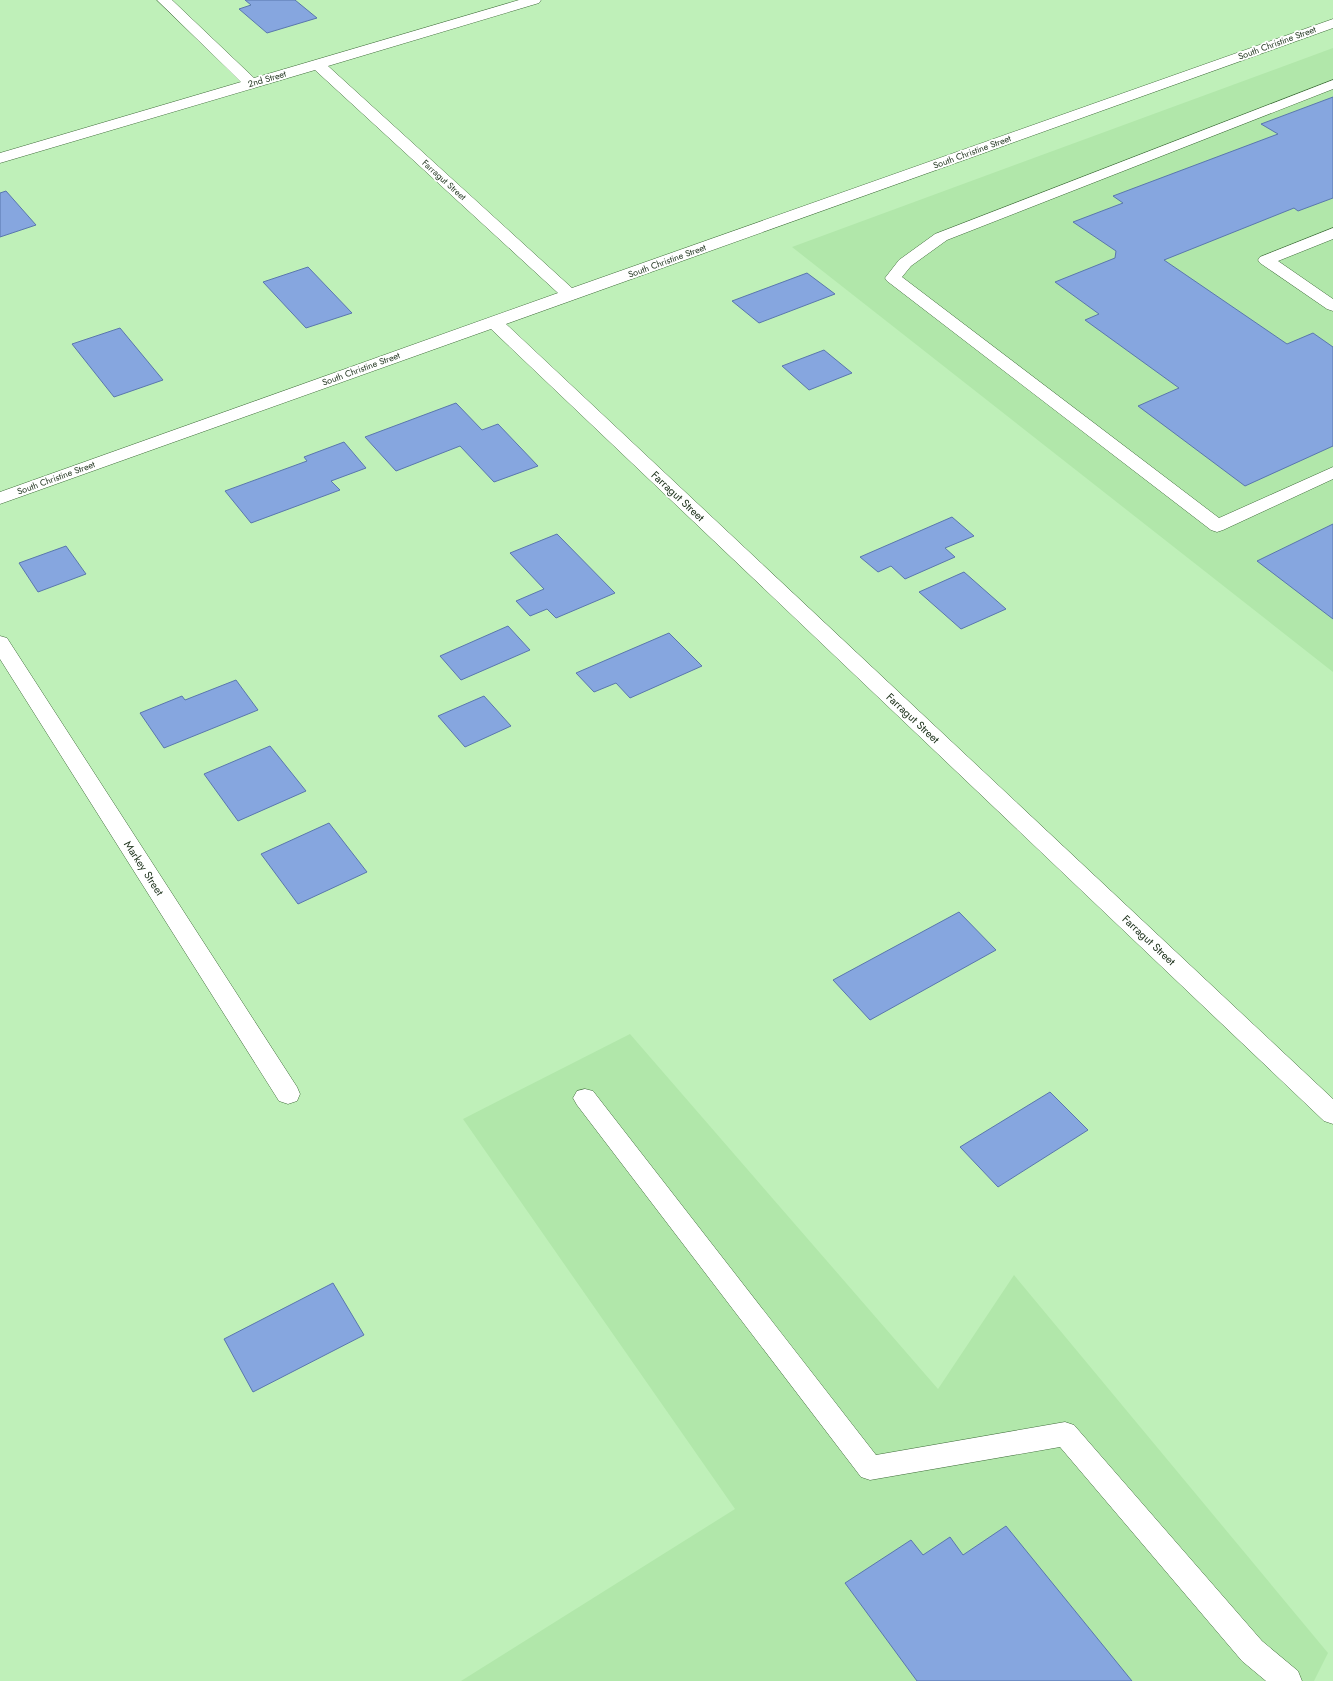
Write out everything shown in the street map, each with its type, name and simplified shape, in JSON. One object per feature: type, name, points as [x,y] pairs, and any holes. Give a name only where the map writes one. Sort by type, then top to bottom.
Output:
[{"type":"street","points":[[164,0],[251,84]]},
{"type":"street","name":"2nd Street","points":[[0,158],[534,0]]},
{"type":"street","name":"South Christine Street","points":[[0,498],[1333,23]]},
{"type":"street","name":"Farragut Street","points":[[317,64],[570,295]]},
{"type":"street","name":"Farragut Street","points":[[494,322],[1333,1114]]},
{"type":"street","name":"Markey Street","points":[[0,643],[288,1094]]},
{"type":"lane","points":[[1333,84],[941,237],[905,263],[893,278],[1217,526],[1333,472]]},
{"type":"lane","points":[[1333,233],[1266,260],[1333,306]]},
{"type":"lane","points":[[585,1098],[870,1468],[1065,1434],[1252,1651],[1288,1681]]},
{"type":"shaded area","points":[[1333,48],[1333,672],[792,247]]},
{"type":"shaded area","points":[[630,1034],[938,1389],[1014,1275],[1328,1653],[1314,1681],[461,1681],[735,1509],[463,1119]]},
{"type":"building","points":[[245,0],[295,0],[317,18],[267,33],[239,9],[251,5]]},
{"type":"building","points":[[1333,97],[1333,198],[1298,211],[1294,208],[1164,260],[1287,344],[1313,333],[1333,347],[1333,446],[1245,486],[1138,406],[1179,388],[1085,320],[1099,314],[1055,282],[1115,258],[1116,251],[1073,222],[1123,203],[1113,196],[1278,134],[1261,124]]},
{"type":"building","points":[[6,191],[36,225],[0,237],[0,193]]},
{"type":"building","points":[[308,267],[352,313],[306,328],[263,282]]},
{"type":"building","points":[[807,273],[835,294],[759,323],[732,301]]},
{"type":"building","points":[[120,328],[163,380],[114,397],[72,344]]},
{"type":"building","points":[[824,350],[852,373],[809,390],[782,366]]},
{"type":"building","points":[[456,403],[482,430],[498,424],[538,466],[494,482],[460,446],[396,471],[365,437]]},
{"type":"building","points":[[344,442],[366,468],[331,481],[340,490],[251,523],[225,491],[307,461],[304,457]]},
{"type":"building","points":[[952,517],[974,536],[945,548],[955,557],[905,579],[891,566],[878,572],[860,557]]},
{"type":"building","points":[[1333,524],[1333,619],[1257,561]]},
{"type":"building","points":[[557,534],[615,593],[556,618],[547,609],[530,616],[516,601],[544,589],[510,553]]},
{"type":"building","points":[[66,546],[86,574],[38,592],[19,563]]},
{"type":"building","points":[[964,572],[1006,609],[961,629],[919,592]]},
{"type":"building","points":[[508,626],[530,650],[461,680],[440,656]]},
{"type":"building","points":[[669,633],[702,666],[630,698],[616,683],[594,692],[576,673]]},
{"type":"building","points":[[236,680],[258,710],[164,748],[140,713],[182,696],[185,700]]},
{"type":"building","points":[[484,696],[511,726],[465,747],[438,716]]},
{"type":"building","points":[[270,746],[306,791],[238,821],[204,774]]},
{"type":"building","points":[[329,823],[367,872],[298,904],[261,854]]},
{"type":"building","points":[[959,912],[996,950],[870,1020],[833,980]]},
{"type":"building","points":[[1050,1092],[1088,1130],[998,1187],[960,1147]]},
{"type":"building","points":[[333,1283],[364,1335],[253,1392],[224,1339]]},
{"type":"building","points":[[1006,1526],[1132,1681],[917,1681],[845,1583],[911,1540],[923,1555],[950,1537],[963,1555]]}]
